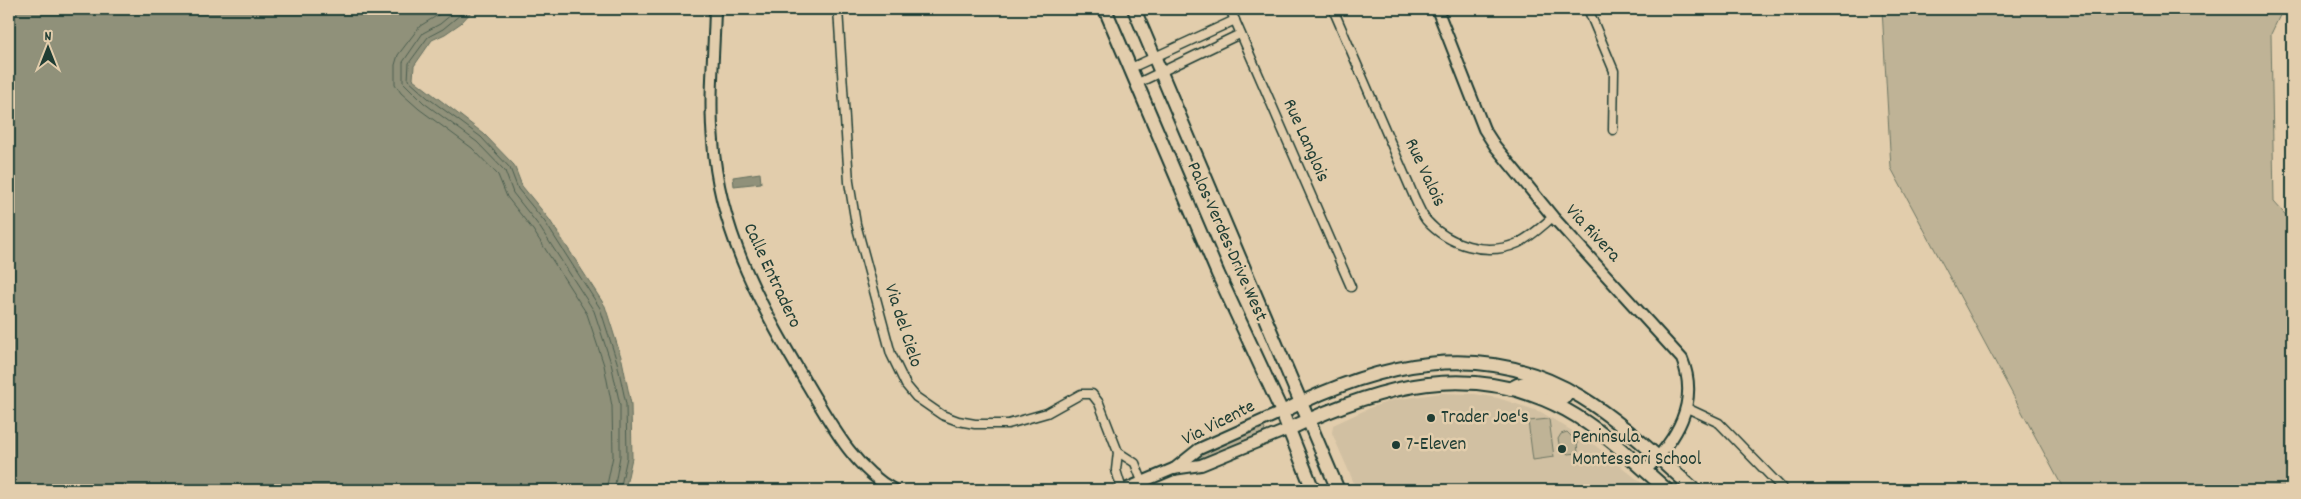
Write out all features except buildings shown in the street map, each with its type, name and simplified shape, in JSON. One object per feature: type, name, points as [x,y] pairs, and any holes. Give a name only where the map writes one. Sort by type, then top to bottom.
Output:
[{"type":"main road","name":"Palos Verdes Drive West","points":[[1105,9],[1218,274],[1282,412],[1313,490]]},
{"type":"main road","name":"Palos Verdes Drive West","points":[[1134,9],[1156,56],[1338,490]]},
{"type":"main road","points":[[1282,412],[1302,402],[1376,373],[1438,362],[1471,362],[1506,368],[1537,376],[1582,398],[1695,490]]},
{"type":"main road","points":[[1289,429],[1309,419],[1372,395],[1424,383],[1472,382],[1511,388],[1532,394],[1566,410],[1602,434],[1667,490]]},
{"type":"main road","points":[[1511,388],[1516,384],[1526,382],[1568,398],[1582,398]]},
{"type":"street","name":"Calle Entradero","points":[[715,9],[713,142],[725,215],[735,246],[747,275],[773,325],[824,413],[850,451],[866,469],[894,490]]},
{"type":"street","name":"Via del Cielo","points":[[838,9],[849,182],[856,224],[891,354],[906,385],[916,397],[942,415],[958,421],[975,424],[1008,424],[1047,413],[1081,394],[1092,394],[1099,403],[1118,452],[1116,470],[1122,490]]},
{"type":"street","name":"Rue Langlois","points":[[1230,9],[1351,287]]},
{"type":"street","name":"Rue Valois","points":[[1333,9],[1412,192],[1425,218],[1442,235],[1474,248],[1499,248],[1517,243],[1553,217]]},
{"type":"street","name":"Via Rivera","points":[[1437,9],[1484,129],[1495,146],[1553,217],[1682,359],[1687,372],[1689,391],[1687,408],[1678,431],[1658,458],[1645,471]]},
{"type":"street","points":[[1588,9],[1614,71],[1613,130]]},
{"type":"street","points":[[1131,68],[1234,20]]},
{"type":"street","points":[[1138,83],[1240,34]]},
{"type":"street","points":[[1687,408],[1720,423],[1784,490]]},
{"type":"street","name":"Via Vicente","points":[[1174,469],[1200,449],[1282,412]]},
{"type":"street","name":"Via Vicente","points":[[1122,490],[1174,469],[1201,465],[1289,429]]},
{"type":"street","name":"Via del Cielo","points":[[1118,452],[1135,463],[1142,481]]},
{"type":"shaded area","points":[[1882,9],[2283,9],[2271,34],[2274,202],[2292,222],[2292,490],[2064,490],[1891,168]]},
{"type":"shaded area","points":[[1441,393],[1475,394],[1498,398],[1541,412],[1592,443],[1643,484],[1640,490],[1357,490],[1332,433],[1333,425],[1372,407],[1393,400]]},
{"type":"shaded area","points":[[1549,419],[1554,457],[1533,460],[1528,421]]},
{"type":"shaded area","points":[[1261,426],[1265,429],[1264,432],[1213,455],[1189,462],[1199,453]]},
{"type":"shaded area","points":[[1567,432],[1577,442],[1578,453],[1568,454],[1560,448],[1558,439],[1561,434]]},
{"type":"water","points":[[9,9],[474,9],[461,23],[432,40],[414,66],[413,79],[484,134],[514,165],[522,186],[549,219],[605,306],[622,360],[631,404],[632,458],[625,490],[9,490]]},
{"type":"water","points":[[760,173],[761,183],[734,186],[733,177]]},
{"type":"place","name":"Trader Joe's","points":[[1431,418]]},
{"type":"place","name":"7-Eleven","points":[[1396,445]]},
{"type":"place","name":"Peninsula Montessori School","points":[[1562,449]]}]
